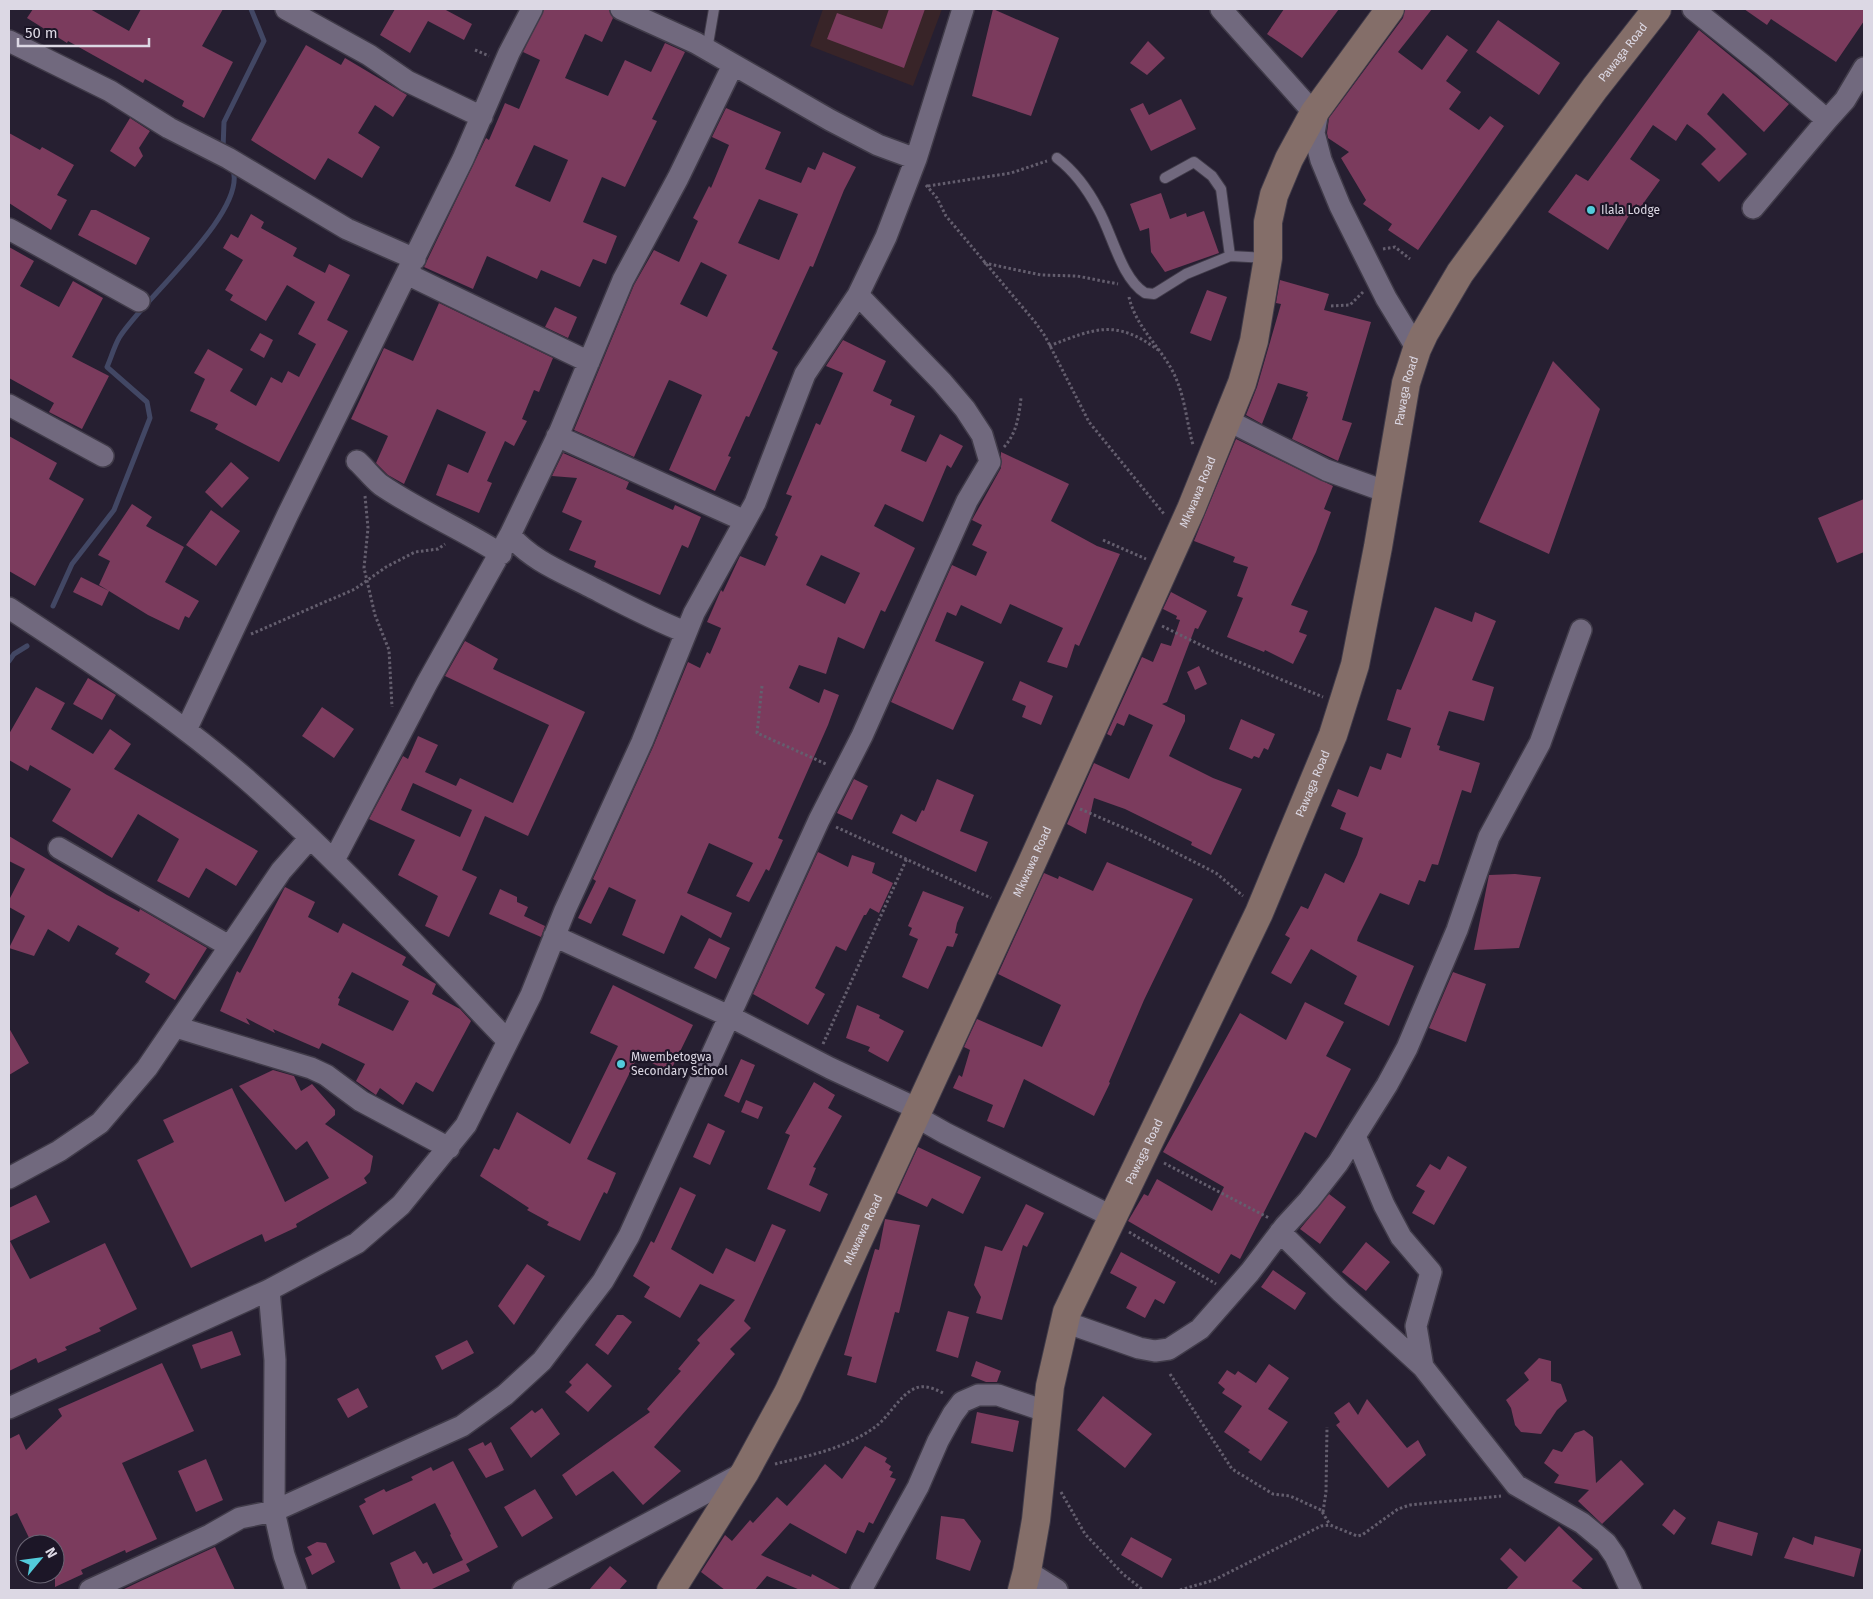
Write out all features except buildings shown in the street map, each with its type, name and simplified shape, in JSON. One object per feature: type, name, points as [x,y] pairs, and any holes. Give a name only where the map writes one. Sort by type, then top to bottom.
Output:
[{"type":"street","points":[[286,9],[369,55],[407,81],[482,117]]},
{"type":"street","points":[[186,730],[225,645],[411,266],[532,9]]},
{"type":"street","points":[[621,9],[707,50],[912,166]]},
{"type":"street","points":[[9,1408],[269,1290],[357,1243],[401,1205],[466,1125],[531,995],[554,936],[642,742],[685,632],[755,503],[805,374],[858,295],[886,237],[912,166],[963,9]]},
{"type":"street","points":[[1221,9],[1316,110],[1314,133],[1321,160],[1340,206],[1372,271],[1417,349]]},
{"type":"street","name":"Mkwawa Road","points":[[671,1590],[745,1472],[788,1393],[1180,533],[1242,383],[1254,341],[1268,258],[1268,222],[1274,195],[1290,159],[1316,110],[1390,9]]},
{"type":"street","name":"Pawaga Road","points":[[1024,1581],[1040,1476],[1046,1411],[1067,1312],[1259,913],[1308,799],[1355,665],[1406,383],[1417,349],[1424,334],[1472,257],[1595,88],[1657,9]]},
{"type":"street","points":[[1693,9],[1763,64],[1827,120]]},
{"type":"street","points":[[9,41],[110,91],[169,128],[228,158],[411,266],[589,362]]},
{"type":"street","points":[[334,860],[427,683],[505,545],[557,436],[623,280],[678,178],[733,65]]},
{"type":"street","points":[[1753,208],[1845,100],[1864,68]]},
{"type":"street","points":[[9,229],[139,301]]},
{"type":"street","points":[[90,1590],[210,1535],[240,1518],[274,1511],[462,1426],[505,1395],[542,1361],[603,1281],[629,1236],[818,820],[862,736],[967,501],[990,462],[982,435],[965,409],[942,382],[858,295]]},
{"type":"street","points":[[9,405],[103,456]]},
{"type":"street","points":[[1228,420],[1326,470],[1387,492]]},
{"type":"street","points":[[557,436],[745,521]]},
{"type":"street","points":[[361,464],[381,484],[459,529],[522,550],[544,564],[650,618],[685,632]]},
{"type":"street","points":[[16,613],[124,685],[186,730],[245,778],[334,860],[507,1040]]},
{"type":"street","points":[[1065,1322],[1139,1348],[1155,1351],[1169,1349],[1200,1329],[1232,1293],[1282,1229],[1315,1193],[1338,1163],[1387,1085],[1431,994],[1457,930],[1489,837],[1540,743],[1581,630]]},
{"type":"street","points":[[9,1178],[59,1151],[100,1123],[147,1068],[281,871],[310,838]]},
{"type":"street","points":[[59,848],[229,946]]},
{"type":"street","points":[[554,936],[730,1016],[916,1112],[945,1133],[1112,1219]]},
{"type":"street","points":[[176,1027],[311,1068],[326,1075],[361,1101],[449,1148]]},
{"type":"street","points":[[1354,1136],[1384,1205],[1401,1237],[1430,1272],[1416,1326],[1423,1367]]},
{"type":"street","points":[[1282,1229],[1341,1292],[1423,1367],[1516,1485],[1582,1523],[1606,1543],[1615,1556],[1631,1590]]},
{"type":"street","points":[[269,1290],[275,1360],[274,1511],[284,1555],[296,1590]]},
{"type":"street","points":[[861,1590],[913,1495],[938,1441],[961,1404],[970,1397],[978,1395],[998,1395],[1046,1411]]},
{"type":"street","points":[[524,1590],[745,1472]]},
{"type":"street","points":[[1024,1581],[1057,1590]]},
{"type":"lane","points":[[707,50],[714,9]]},
{"type":"lane","points":[[1057,158],[1069,167],[1098,209],[1132,282],[1144,294],[1154,294],[1186,274],[1230,256],[1268,258]]},
{"type":"lane","points":[[1165,178],[1194,162],[1212,176],[1221,188],[1230,256]]},
{"type":"path","points":[[928,186],[1011,173],[1057,158]]},
{"type":"path","points":[[912,166],[928,186],[946,216],[1035,322],[1088,422],[1180,533]]},
{"type":"path","points":[[984,263],[1041,275],[1077,276],[1128,286]]},
{"type":"path","points":[[1127,270],[1131,305],[1174,372],[1184,399],[1194,449],[1207,469]]},
{"type":"path","points":[[1331,306],[1350,305],[1363,293],[1372,271]]},
{"type":"path","points":[[1049,346],[1088,331],[1104,328],[1143,339],[1162,353]]},
{"type":"path","points":[[990,462],[1009,442],[1018,421],[1021,398]]},
{"type":"path","points":[[361,464],[368,528],[363,561],[366,583],[375,615],[389,650],[392,712],[402,732]]},
{"type":"path","points":[[225,645],[366,583],[386,567],[415,552],[438,549],[451,540],[459,529]]},
{"type":"path","points":[[1103,540],[1165,567]]},
{"type":"path","points":[[1142,616],[1215,652],[1342,705]]},
{"type":"path","points":[[762,686],[758,733],[843,771]]},
{"type":"path","points":[[1058,801],[1143,836],[1216,873],[1237,890],[1259,913]]},
{"type":"path","points":[[818,820],[907,858],[1010,907]]},
{"type":"path","points":[[816,1061],[907,858]]},
{"type":"path","points":[[1145,1153],[1282,1229]]},
{"type":"path","points":[[1112,1219],[1232,1293]]},
{"type":"path","points":[[1170,1374],[1232,1468],[1273,1494],[1290,1496],[1323,1512],[1330,1525]]},
{"type":"path","points":[[745,1472],[841,1446],[855,1440],[875,1428],[890,1415],[901,1400],[918,1387],[928,1387],[961,1404]]},
{"type":"path","points":[[1323,1512],[1326,1492],[1327,1427]]},
{"type":"path","points":[[1040,1476],[1061,1492],[1085,1534],[1108,1560],[1143,1590]]},
{"type":"path","points":[[1180,1590],[1214,1580],[1321,1526],[1330,1525],[1357,1536],[1362,1535],[1398,1509],[1410,1505],[1471,1498],[1534,1497]]},
{"type":"shaded area","points":[[823,9],[942,9],[913,86],[810,46]]},
{"type":"waterway","points":[[223,149],[224,122],[264,41],[251,9]]},
{"type":"waterway","points":[[53,606],[72,564],[114,510],[150,418],[147,402],[107,367],[116,345],[131,322],[209,232],[224,209],[233,188],[233,170]]},
{"type":"waterway","points":[[9,661],[14,654],[27,646]]},
{"type":"place","name":"Ilala Lodge","points":[[1591,210]]},
{"type":"place","name":"Mwembetogwa Secondary School","points":[[621,1064]]}]
